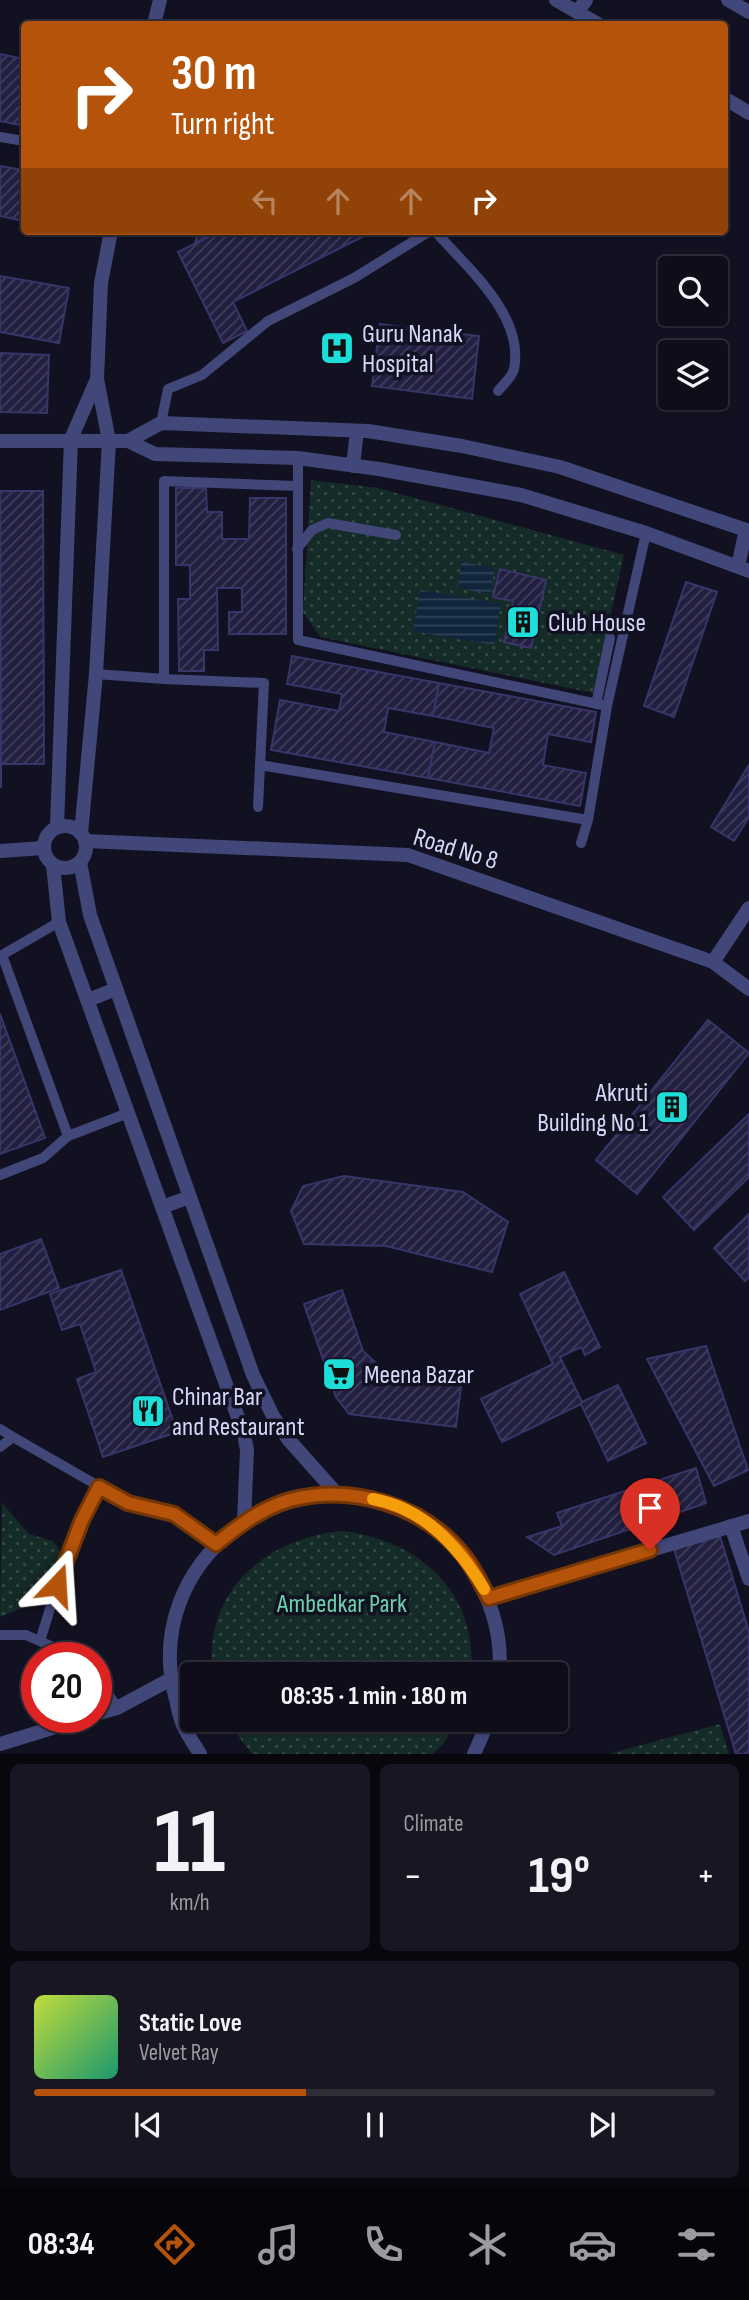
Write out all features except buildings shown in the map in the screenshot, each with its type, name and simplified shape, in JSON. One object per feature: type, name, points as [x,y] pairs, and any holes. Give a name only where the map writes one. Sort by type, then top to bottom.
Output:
[{"type":"street","points":[[154,21],[158,0]]},
{"type":"street","points":[[556,0],[593,21]]},
{"type":"street","points":[[577,12],[586,0]]},
{"type":"street","points":[[727,0],[749,12]]},
{"type":"street","points":[[728,100],[749,113]]},
{"type":"street","points":[[110,235],[101,284],[97,379],[109,441],[96,674],[80,862],[90,915],[261,1392],[288,1439],[337,1494]]},
{"type":"street","points":[[57,826],[71,439],[97,379]]},
{"type":"street","points":[[0,441],[128,441],[155,454],[298,458],[353,466],[521,495],[646,533],[743,569],[748,530],[559,467],[462,446],[357,431],[161,423],[128,441]]},
{"type":"street","points":[[353,466],[357,431]]},
{"type":"street","points":[[83,837],[71,826],[57,826],[46,835],[43,848],[53,865],[59,922],[233,1402],[247,1450],[244,1521]]},
{"type":"street","name":"Road No 8","points":[[83,837],[408,855],[713,962],[749,989]]},
{"type":"street","points":[[0,851],[43,848]]},
{"type":"street","points":[[53,865],[67,868],[80,862]]},
{"type":"street","points":[[713,962],[749,908]]},
{"type":"street","points":[[88,1000],[116,989]]},
{"type":"street","points":[[162,1207],[190,1197]]},
{"type":"street","points":[[233,1402],[261,1392]]},
{"type":"street","points":[[200,1754],[183,1726],[171,1679],[170,1642],[178,1606],[194,1572],[216,1544],[244,1521],[289,1500],[337,1494],[385,1501],[429,1523],[464,1556],[489,1598],[501,1651],[500,1662]]},
{"type":"street","points":[[489,1598],[749,1521]]},
{"type":"street","points":[[731,1526],[749,1579]]},
{"type":"street","points":[[112,1709],[171,1679]]},
{"type":"street","points":[[474,1754],[484,1732]]},
{"type":"street","points":[[0,1744],[36,1733]]},
{"type":"lane","points":[[0,137],[21,140]]},
{"type":"lane","points":[[161,423],[168,389],[202,375],[268,321],[354,278],[425,235]]},
{"type":"lane","points":[[436,235],[488,291],[505,316],[513,341],[514,371],[498,391]]},
{"type":"lane","points":[[298,458],[298,640],[601,705]]},
{"type":"lane","points":[[164,679],[164,481],[297,486]]},
{"type":"lane","points":[[297,549],[312,530],[328,523],[396,534]]},
{"type":"lane","points":[[601,705],[646,533]]},
{"type":"lane","points":[[581,844],[588,820],[610,638]]},
{"type":"lane","points":[[96,674],[264,683],[258,807]]},
{"type":"lane","points":[[260,765],[588,820]]},
{"type":"lane","points":[[59,922],[1,956],[68,1136]]},
{"type":"lane","points":[[0,1175],[43,1158],[68,1136],[128,1113]]},
{"type":"lane","points":[[0,1429],[128,1503],[174,1514],[216,1544]]},
{"type":"lane","points":[[0,1447],[13,1437]]},
{"type":"lane","points":[[0,1635],[26,1635],[40,1641],[63,1567],[99,1487]]},
{"type":"lane","points":[[112,1700],[117,1708]]},
{"type":"green space","points":[[311,480],[378,488],[624,555],[593,693],[320,637],[303,612]]},
{"type":"green space","points":[[2,1503],[29,1534],[53,1541],[61,1553],[48,1597],[0,1617]]},
{"type":"green space","name":"Ambedkar Park","points":[[341,1531],[369,1536],[395,1545],[418,1558],[438,1575],[454,1595],[465,1619],[471,1645],[471,1662],[213,1662],[212,1645],[218,1619],[229,1595],[244,1575],[264,1558],[287,1545],[313,1536]]},
{"type":"green space","points":[[720,1724],[729,1754],[608,1754]]},
{"type":"green space","points":[[235,1732],[451,1732],[433,1754],[252,1754]]},
{"type":"water","points":[[462,562],[495,568],[490,594],[457,588]]},
{"type":"water","points":[[420,590],[501,604],[494,645],[413,631]]},
{"type":"slow traffic","points":[[373,1499],[385,1501],[429,1523],[464,1556],[484,1589]]},
{"type":"place","name":"Guru Nanak Hospital","points":[[337,348]]},
{"type":"place","name":"Club House","points":[[523,622]]},
{"type":"place","name":"Akruti Building No 1","points":[[672,1107]]},
{"type":"place","name":"Meena Bazar","points":[[339,1374]]},
{"type":"place","name":"Chinar Bar and Restaurant","points":[[148,1411]]},
{"type":"route","points":[[57,1585],[82,1520],[99,1487],[128,1503],[174,1514],[216,1544],[244,1521],[289,1500],[337,1494],[385,1501],[429,1523],[464,1556],[489,1598],[650,1550]]}]
